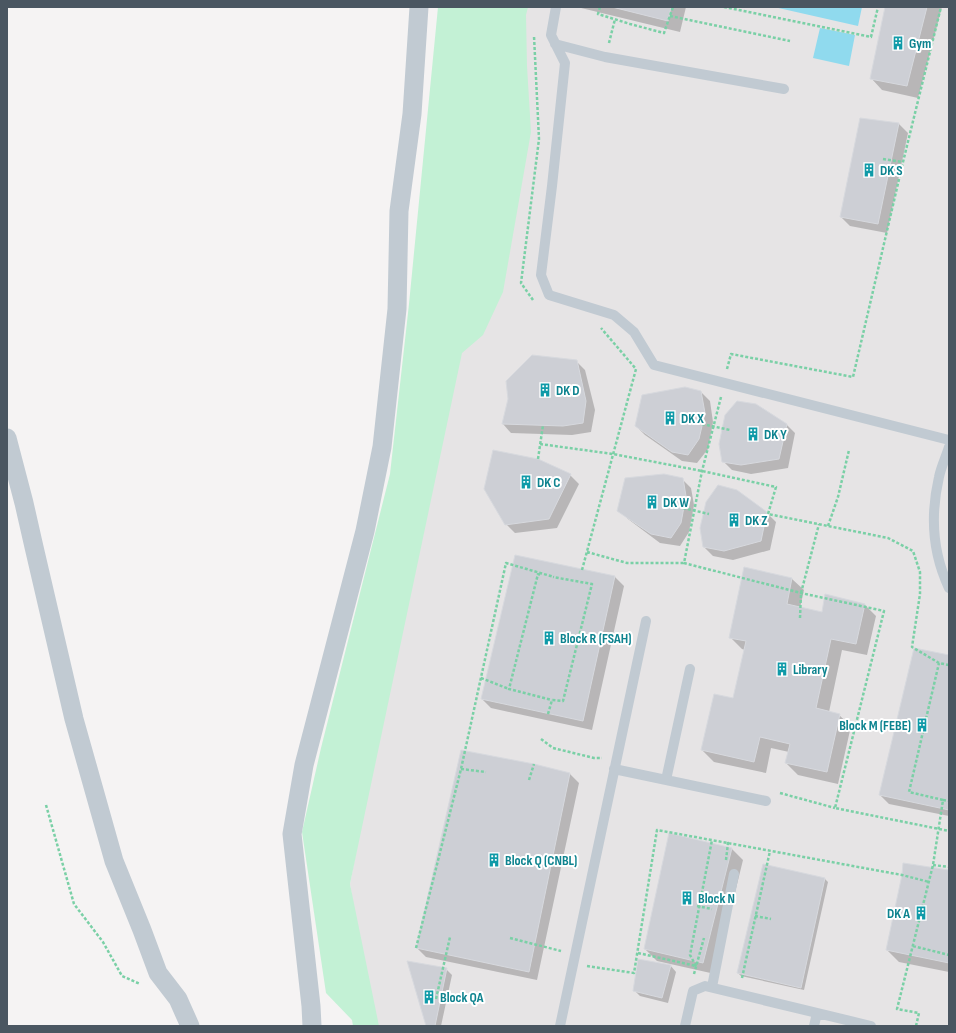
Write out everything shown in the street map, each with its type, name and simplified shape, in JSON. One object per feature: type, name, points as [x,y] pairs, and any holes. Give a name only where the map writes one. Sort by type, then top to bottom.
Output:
[{"type":"street","points":[[312,1026],[292,834],[304,766],[365,531],[382,447],[397,309],[399,211],[412,114],[419,7]]},
{"type":"street","points":[[7,438],[24,503],[74,719],[114,861],[158,973],[178,1000],[190,1026]]},
{"type":"lane","points":[[556,7],[551,35],[565,63],[541,275],[549,295],[614,315],[634,332],[654,365],[949,440]]},
{"type":"lane","points":[[555,44],[605,57],[784,89]]},
{"type":"lane","points":[[949,447],[939,476],[933,509],[934,538],[944,577],[949,588]]},
{"type":"lane","points":[[560,1026],[646,621]]},
{"type":"lane","points":[[666,780],[690,669]]},
{"type":"lane","points":[[615,764],[666,780],[766,801]]},
{"type":"lane","points":[[712,987],[734,874]]},
{"type":"lane","points":[[685,1026],[693,991],[705,986],[871,1026]]},
{"type":"lane","points":[[814,1026],[817,1013]]},
{"type":"path","points":[[600,7],[598,14],[664,32],[673,7]]},
{"type":"path","points":[[724,7],[871,37],[878,7]]},
{"type":"path","points":[[684,563],[702,471],[731,354],[853,377],[941,7]]},
{"type":"path","points":[[670,16],[790,41]]},
{"type":"path","points":[[605,57],[616,19]]},
{"type":"path","points":[[882,159],[903,162]]},
{"type":"path","points":[[702,424],[730,430]]},
{"type":"path","points":[[538,459],[543,425]]},
{"type":"path","points":[[540,444],[613,454],[776,487],[768,514],[888,538],[913,551],[920,572],[920,594],[912,647],[939,663],[949,664]]},
{"type":"path","points":[[828,526],[838,498],[849,450]]},
{"type":"path","points":[[683,508],[709,514]]},
{"type":"path","points":[[800,618],[801,593],[819,524]]},
{"type":"path","points":[[587,552],[627,563],[684,563],[801,593],[884,611],[835,808]]},
{"type":"path","points":[[416,948],[461,769],[506,563],[554,578]]},
{"type":"path","points":[[481,678],[510,689],[552,700],[563,701],[592,584],[538,574],[510,689]]},
{"type":"path","points":[[939,663],[909,792],[949,801]]},
{"type":"path","points":[[548,714],[552,700]]},
{"type":"path","points":[[541,739],[553,748],[615,764]]},
{"type":"path","points":[[529,780],[534,764]]},
{"type":"path","points":[[461,769],[486,772]]},
{"type":"path","points":[[766,801],[766,789],[835,808],[949,831]]},
{"type":"path","points":[[916,1026],[919,1013],[898,1009],[933,865],[943,800]]},
{"type":"path","points":[[46,805],[74,904],[103,942],[122,976],[143,985]]},
{"type":"path","points":[[510,938],[574,959],[634,973],[657,830],[902,875],[929,882]]},
{"type":"path","points":[[638,953],[696,966],[690,955],[698,906],[712,840]]},
{"type":"path","points":[[933,865],[949,868]]},
{"type":"path","points":[[698,906],[712,909]]},
{"type":"path","points":[[755,916],[771,919]]},
{"type":"path","points":[[436,999],[450,937]]},
{"type":"path","points":[[913,946],[949,954]]},
{"type":"shaded area","points":[[519,7],[949,7],[949,1026],[373,1026],[350,884]]},
{"type":"green space","points":[[438,7],[528,7],[526,15],[527,66],[531,132],[503,292],[483,335],[462,353],[350,884],[379,1026],[353,1026],[352,1020],[326,993],[302,832],[321,748],[390,474],[409,304]]},
{"type":"water","points":[[774,7],[862,7],[858,26]]},
{"type":"water","points":[[820,28],[855,35],[849,66],[813,58]]},
{"type":"building","points":[[612,7],[671,7],[668,21]]},
{"type":"building","name":"Gym","points":[[885,7],[927,7],[907,86],[870,79]]},
{"type":"building","name":"DK S","points":[[860,118],[899,123],[878,224],[840,217]]},
{"type":"building","name":"DK D","points":[[532,355],[577,360],[586,401],[583,423],[563,426],[502,424],[508,399],[506,381]]},
{"type":"building","name":"DK X","points":[[685,387],[701,391],[705,413],[699,439],[688,455],[672,452],[635,426],[642,395]]},
{"type":"building","name":"DK Y","points":[[737,401],[756,404],[787,424],[779,459],[741,465],[722,462],[719,444],[725,415]]},
{"type":"building","name":"DK C","points":[[493,450],[538,459],[571,474],[549,519],[505,525],[484,489]]},
{"type":"building","name":"DK W","points":[[664,474],[683,478],[686,496],[681,523],[671,538],[651,534],[617,511],[625,478]]},
{"type":"building","name":"DK Z","points":[[718,485],[737,490],[767,512],[761,541],[724,551],[703,547],[700,528],[706,502]]},
{"type":"building","name":"Block R (FSAH)","points":[[515,555],[615,576],[583,721],[481,699]]},
{"type":"building","name":"Library","points":[[744,567],[792,578],[787,604],[822,612],[825,594],[865,604],[856,644],[831,639],[816,708],[840,714],[827,772],[785,763],[790,744],[760,737],[754,762],[701,750],[714,694],[733,698],[746,641],[729,638]]},
{"type":"building","name":"Block M (FEBE)","points":[[914,648],[949,655],[949,810],[879,795]]},
{"type":"building","name":"Block Q (CNBL)","points":[[461,750],[534,764],[570,773],[529,972],[416,948]]},
{"type":"building","name":"Block N","points":[[669,833],[732,848],[703,963],[644,949]]},
{"type":"building","name":"DK A","points":[[903,863],[949,870],[949,963],[886,950],[902,875]]},
{"type":"building","name":"Block N","points":[[763,864],[825,878],[801,988],[737,973]]},
{"type":"building","points":[[638,959],[671,965],[662,998],[633,991]]},
{"type":"building","name":"Block QA","points":[[407,961],[447,968],[435,1026],[426,1026]]},
{"type":"place","name":"Gym","points":[[898,43]]},
{"type":"place","name":"DK S","points":[[869,170]]},
{"type":"place","name":"DK D","points":[[545,390]]},
{"type":"place","name":"DK X","points":[[670,418]]},
{"type":"place","name":"DK Y","points":[[753,434]]},
{"type":"place","name":"DK C","points":[[526,482]]},
{"type":"place","name":"DK W","points":[[652,502]]},
{"type":"place","name":"DK Z","points":[[734,520]]},
{"type":"place","name":"Block R (FSAH)","points":[[549,638]]},
{"type":"place","name":"Library","points":[[782,669]]},
{"type":"place","name":"Block M (FEBE)","points":[[922,725]]},
{"type":"place","name":"Block Q (CNBL)","points":[[494,860]]},
{"type":"place","name":"Block N","points":[[687,898]]},
{"type":"place","name":"DK A","points":[[921,913]]},
{"type":"place","name":"Block QA","points":[[429,997]]}]
